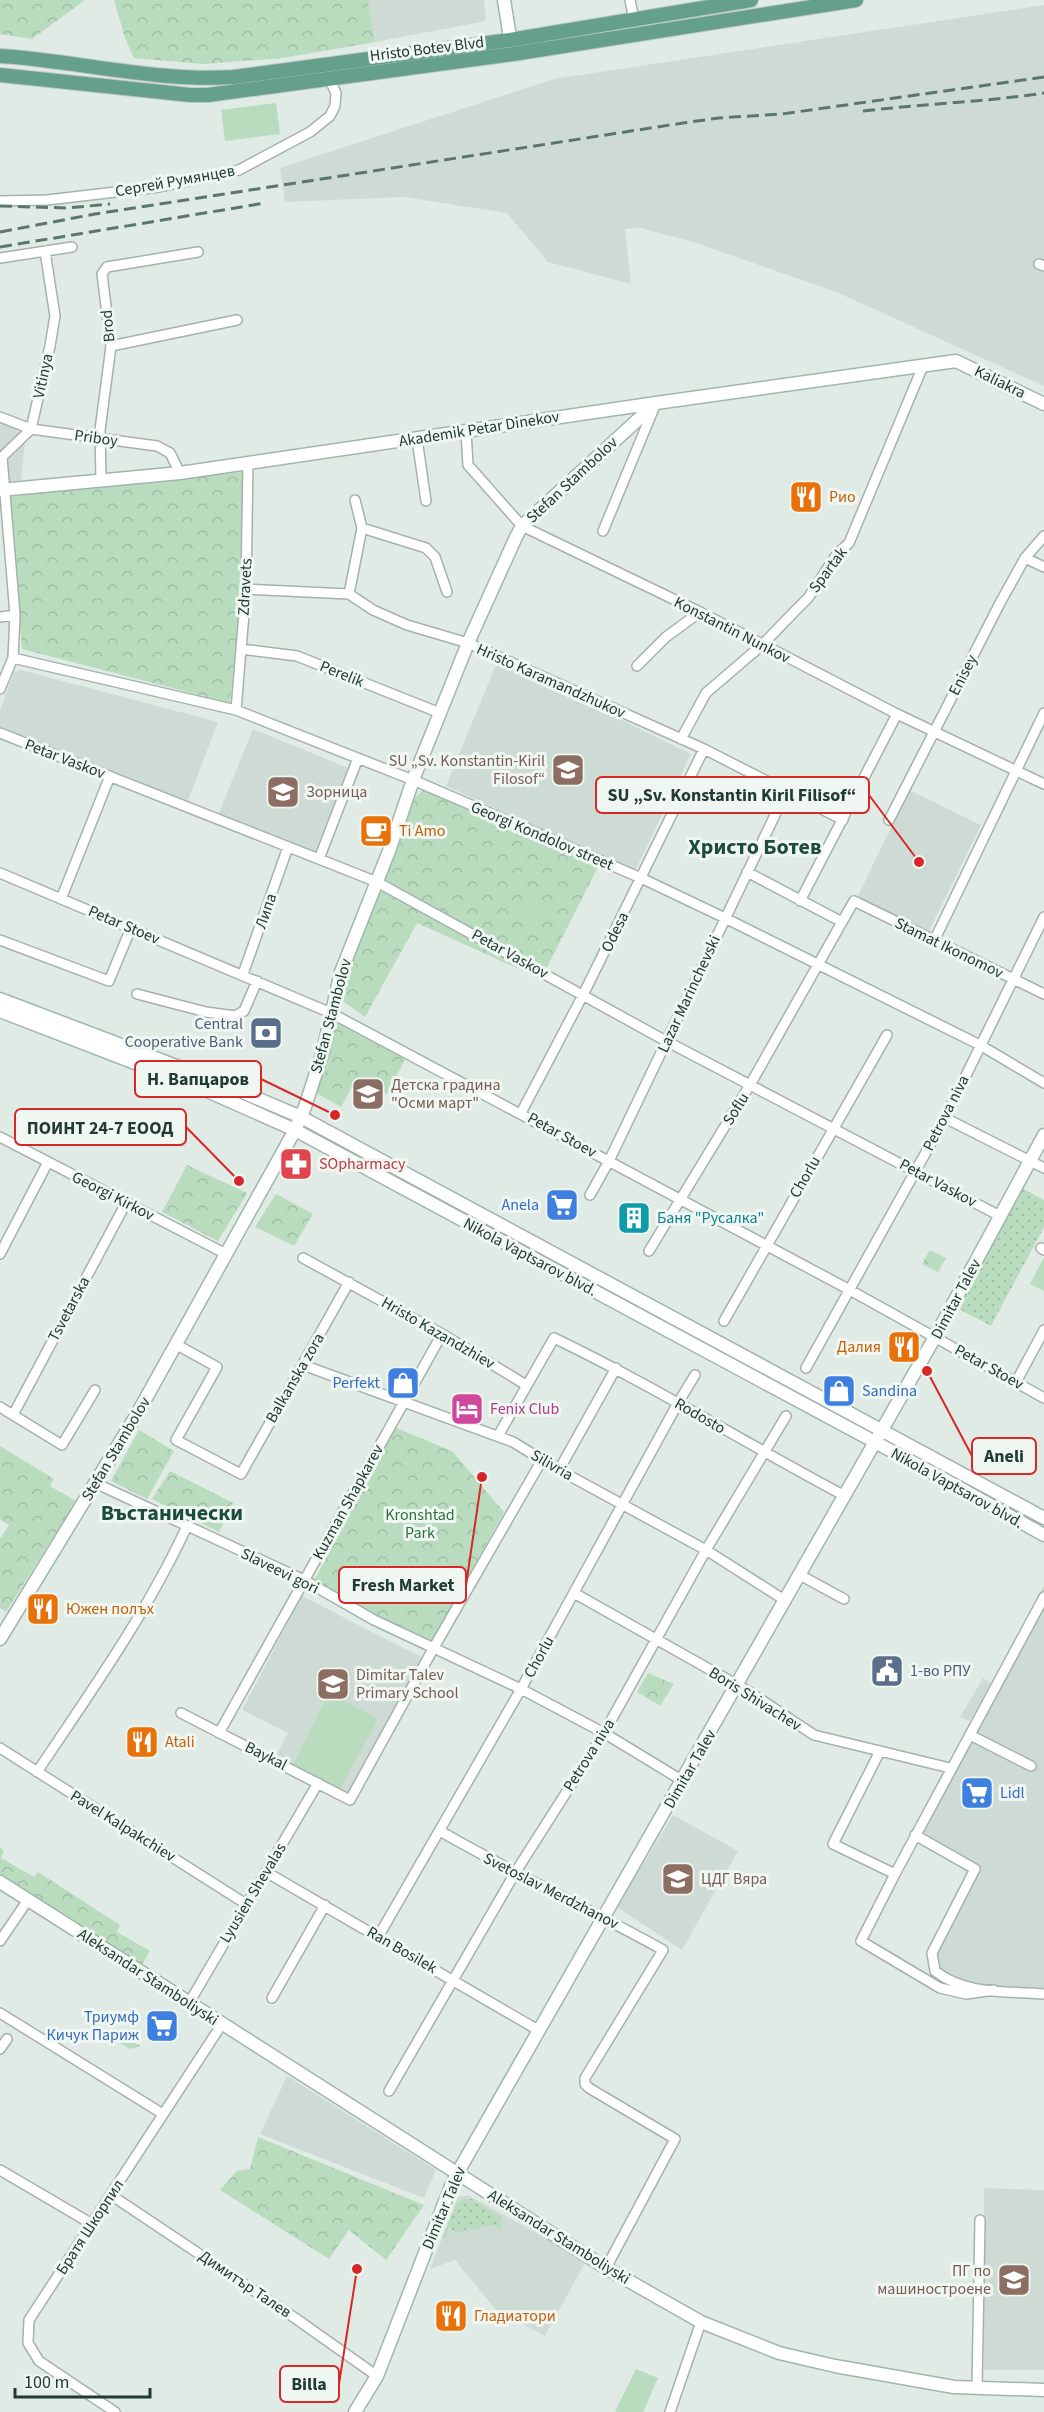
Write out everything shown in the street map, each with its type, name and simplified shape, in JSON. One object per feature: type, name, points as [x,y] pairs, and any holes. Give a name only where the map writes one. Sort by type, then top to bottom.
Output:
[{"type":"main road","name":"Hristo Botev Blvd","points":[[0,56],[40,58],[133,71],[214,78],[510,40],[751,0]]},
{"type":"main road","name":"Hristo Botev Blvd","points":[[0,75],[190,95],[235,92],[513,54],[856,0]]},
{"type":"main road","points":[[0,50],[40,58]]},
{"type":"street","points":[[504,0],[513,54]]},
{"type":"street","points":[[630,0],[634,20]]},
{"type":"street","name":"Сергей Румянцев","points":[[0,201],[47,200],[159,187],[239,170],[310,132],[330,116],[335,106],[336,93],[329,78]]},
{"type":"street","points":[[0,258],[72,248]]},
{"type":"street","name":"Vitinya","points":[[31,429],[55,316],[45,250]]},
{"type":"street","name":"Brod","points":[[101,479],[100,439],[111,346],[102,274],[107,267],[198,252]]},
{"type":"street","points":[[111,346],[237,320]]},
{"type":"street","name":"Akademik Petar Dinekov","points":[[2,490],[248,463],[956,361]]},
{"type":"street","name":"Kaliakra","points":[[956,361],[1044,404]]},
{"type":"street","name":"Spartak","points":[[681,739],[706,693],[762,645],[808,598],[837,554],[849,543],[923,366]]},
{"type":"street","points":[[603,531],[656,403]]},
{"type":"street","name":"Stefan Stambolov","points":[[2,1632],[96,1484],[177,1345],[295,1130],[323,1051],[341,972],[377,882],[413,780],[468,643],[522,526],[656,403]]},
{"type":"street","name":"Priboy","points":[[0,417],[31,429],[157,446],[170,453],[180,472]]},
{"type":"street","points":[[0,689],[12,658],[15,615],[2,490],[1,456],[31,429]]},
{"type":"street","name":"Konstantin Nunkov","points":[[466,431],[468,465],[522,526],[700,612],[897,714],[1044,784]]},
{"type":"street","points":[[417,439],[426,501]]},
{"type":"street","name":"Zdravets","points":[[236,710],[246,589],[248,463]]},
{"type":"street","points":[[246,589],[349,594],[362,528],[355,500]]},
{"type":"street","points":[[362,528],[426,548],[435,557],[447,592]]},
{"type":"street","name":"Enisey","points":[[889,820],[1025,558],[1044,536]]},
{"type":"street","points":[[1025,558],[1044,567]]},
{"type":"street","name":"Hristo Karamandzhukov","points":[[349,594],[373,610],[407,625],[468,643],[704,749],[843,819]]},
{"type":"street","points":[[637,666],[666,638],[700,612]]},
{"type":"street","points":[[0,617],[15,615]]},
{"type":"street","name":"Perelik","points":[[241,649],[297,656],[440,712]]},
{"type":"street","name":"Georgi Kondolov street","points":[[12,658],[236,710],[413,780],[641,878],[980,1045],[1044,1083]]},
{"type":"street","points":[[934,941],[1044,713]]},
{"type":"street","points":[[801,901],[897,714]]},
{"type":"street","name":"Petar Vaskov","points":[[0,733],[377,882],[666,1041],[1000,1216]]},
{"type":"street","name":"Odesa","points":[[521,1113],[583,995],[704,749]]},
{"type":"street","points":[[320,859],[358,758]]},
{"type":"street","points":[[61,898],[110,776]]},
{"type":"street","name":"Lazar Marinchevski","points":[[590,1195],[609,1161],[786,792]]},
{"type":"street","name":"Липа","points":[[243,974],[288,846]]},
{"type":"street","points":[[747,872],[842,922]]},
{"type":"street","name":"Petar Stoev","points":[[0,873],[331,1012],[848,1289],[1044,1398]]},
{"type":"street","name":"Stamat Ikonomov","points":[[854,902],[1044,994]]},
{"type":"street","name":"Soflu","points":[[649,1251],[750,1085],[854,902]]},
{"type":"street","name":"Petrova niva","points":[[806,1368],[945,1118],[1044,917]]},
{"type":"street","points":[[0,940],[109,981],[131,928]]},
{"type":"street","points":[[137,994],[206,1012],[235,1016],[244,1011],[257,981]]},
{"type":"street","name":"Nikola Vaptsarov blvd.","points":[[0,999],[221,1083],[301,1117],[1044,1518]]},
{"type":"street","name":"Nikola Vaptsarov blvd.","points":[[0,1011],[205,1090],[295,1130],[1044,1535]]},
{"type":"street","name":"Chorlu","points":[[724,1320],[887,1035]]},
{"type":"street","points":[[945,1118],[1044,1168]]},
{"type":"street","name":"Dimitar Talev","points":[[355,2412],[377,2376],[457,2173],[538,2030],[572,1976],[602,1917],[786,1601],[935,1337],[1044,1135]]},
{"type":"street","name":"Georgi Kirkov","points":[[0,1137],[226,1254]]},
{"type":"street","points":[[0,1254],[48,1162]]},
{"type":"street","name":"Tsvetarska","points":[[13,1415],[126,1203]]},
{"type":"street","name":"Hristo Kazandzhiev","points":[[303,1258],[442,1334],[526,1385]]},
{"type":"street","name":"Balkanska zora","points":[[177,1345],[217,1367],[176,1440],[241,1474],[349,1282]]},
{"type":"street","points":[[1016,1382],[1044,1330]]},
{"type":"street","name":"Kuzman Shapkarev","points":[[219,1733],[442,1334]]},
{"type":"street","name":"Rodosto","points":[[526,1385],[555,1338],[616,1368],[764,1453],[845,1496]]},
{"type":"street","name":"Silivria","points":[[303,1365],[513,1442],[559,1470],[706,1550],[786,1601]]},
{"type":"street","points":[[559,1470],[616,1368]]},
{"type":"street","name":"Chorlu","points":[[378,1937],[521,1689],[695,1375]]},
{"type":"street","points":[[498,1437],[526,1385]]},
{"type":"street","points":[[0,1407],[62,1445],[95,1390]]},
{"type":"street","name":"Petrova niva","points":[[389,2091],[515,1873],[604,1733],[706,1550],[786,1416]]},
{"type":"street","points":[[433,1649],[542,1460]]},
{"type":"street","name":"Slaveevi gori","points":[[96,1484],[304,1580],[362,1614],[521,1689],[604,1733],[683,1781]]},
{"type":"street","points":[[37,1772],[99,1679],[174,1554],[187,1526]]},
{"type":"street","points":[[800,1575],[844,1599]]},
{"type":"street","name":"Boris Shivachev","points":[[574,1593],[737,1685],[813,1735],[950,1768]]},
{"type":"street","points":[[993,1990],[966,1994],[940,1988],[861,1941],[950,1768],[1044,1597]]},
{"type":"street","name":"Baykal","points":[[181,1713],[350,1800],[433,1649]]},
{"type":"street","points":[[970,1734],[1030,1766]]},
{"type":"street","name":"Pavel Kalpakchiev","points":[[0,1748],[246,1904]]},
{"type":"street","points":[[880,1751],[833,1844],[894,1874]]},
{"type":"street","name":"Lyusien Shevalas","points":[[189,2003],[318,1783]]},
{"type":"street","name":"Svetoslav Merdzhanov","points":[[440,1831],[663,1950],[585,2078],[585,2084],[589,2088],[675,2139],[606,2268]]},
{"type":"street","points":[[915,1835],[975,1869],[932,1953],[935,1971],[956,1984],[1044,1994]]},
{"type":"street","name":"Ran Bosilek","points":[[266,1872],[538,2030]]},
{"type":"street","name":"Aleksandar Stamboliyski","points":[[0,1882],[606,2268],[700,2322],[778,2353],[835,2366],[954,2387],[1044,2390]]},
{"type":"street","points":[[0,1941],[28,1900]]},
{"type":"street","points":[[272,1998],[325,1905]]},
{"type":"street","points":[[0,2013],[164,2114]]},
{"type":"street","name":"Братя Шкорпил","points":[[115,2412],[39,2361],[28,2343],[29,2320],[222,2024]]},
{"type":"street","points":[[0,2049],[7,2039]]},
{"type":"street","points":[[0,2170],[92,2224]]},
{"type":"street","name":"Димитър Талев","points":[[111,2195],[295,2318],[377,2376]]},
{"type":"street","points":[[977,2388],[980,2220]]},
{"type":"street","points":[[670,2412],[700,2322]]},
{"type":"shaded area","points":[[368,0],[484,0],[486,21],[375,42]]},
{"type":"shaded area","points":[[1044,5],[1044,386],[836,292],[696,243],[641,228],[625,229],[631,284],[548,262],[507,213],[403,197],[285,202],[280,168],[554,79]]},
{"type":"shaded area","points":[[0,424],[21,434],[25,441],[21,484],[0,486]]},
{"type":"shaded area","name":"SU „Sv. Konstantin-Kiril Filosof“","points":[[498,660],[691,754],[635,871],[446,786]]},
{"type":"shaded area","points":[[21,670],[218,722],[187,803],[0,728],[0,710],[14,672]]},
{"type":"shaded area","name":"Зорница","points":[[253,729],[348,768],[314,854],[218,815]]},
{"type":"shaded area","points":[[909,790],[981,825],[928,933],[857,898]]},
{"type":"shaded area","points":[[1044,1585],[1044,2000],[967,1991],[939,1980],[929,1970],[927,1956],[966,1875],[964,1870],[910,1839]]},
{"type":"shaded area","name":"Dimitar Talev Primary School","points":[[302,1596],[423,1658],[348,1793],[276,1756],[288,1733],[242,1710]]},
{"type":"shaded area","points":[[983,1678],[991,1683],[970,1721],[960,1717]]},
{"type":"shaded area","name":"ЦДГ Вяра","points":[[673,1815],[738,1851],[682,1950],[617,1907]]},
{"type":"shaded area","points":[[287,2076],[436,2170],[424,2198],[260,2134]]},
{"type":"shaded area","name":"ПГ по машиностроене","points":[[984,2188],[1044,2190],[1044,2370],[984,2370]]},
{"type":"shaded area","points":[[468,2195],[586,2261],[545,2336],[496,2310],[455,2260],[430,2269],[458,2197]]},
{"type":"green space","points":[[0,0],[85,0],[32,39],[0,34]]},
{"type":"green space","points":[[114,0],[368,0],[375,42],[283,58],[203,64],[134,58],[125,38]]},
{"type":"green space","points":[[276,103],[280,134],[225,141],[221,110]]},
{"type":"green space","points":[[242,472],[242,588],[230,703],[22,649],[9,494]]},
{"type":"green space","points":[[423,790],[598,867],[541,979],[417,923],[365,1017],[340,999],[348,964],[415,798]]},
{"type":"green space","points":[[525,899],[547,911],[539,921],[518,911]]},
{"type":"green space","points":[[343,1023],[407,1056],[387,1094],[356,1080],[341,1107],[316,1093],[334,1024]]},
{"type":"green space","points":[[187,1165],[247,1193],[218,1241],[162,1212]]},
{"type":"green space","points":[[1022,1188],[1044,1200],[1044,1227],[991,1326],[957,1308]]},
{"type":"green space","points":[[276,1194],[313,1214],[294,1246],[255,1227]]},
{"type":"green space","points":[[930,1250],[946,1258],[938,1272],[922,1264]]},
{"type":"green space","points":[[1044,1257],[1044,1291],[1030,1284]]},
{"type":"green space","name":"Kronshtad Park","points":[[394,1427],[452,1451],[504,1512],[431,1644],[314,1581]]},
{"type":"green space","points":[[139,1430],[174,1451],[147,1499],[111,1481]]},
{"type":"green space","points":[[0,1446],[54,1479],[50,1486],[76,1501],[6,1612],[0,1608],[0,1539],[9,1525],[0,1519]]},
{"type":"green space","points":[[170,1471],[233,1503],[219,1532],[152,1499]]},
{"type":"green space","points":[[648,1673],[674,1684],[660,1706],[637,1692]]},
{"type":"green space","points":[[329,1693],[378,1719],[340,1789],[293,1765]]},
{"type":"green space","points":[[0,1847],[4,1850],[1,1858],[34,1877],[38,1872],[120,1925],[117,1932],[150,1951],[140,1968],[0,1877]]},
{"type":"green space","points":[[118,2034],[141,2046],[130,2049],[113,2039]]},
{"type":"green space","points":[[258,2137],[424,2205],[386,2260],[349,2230],[329,2259],[220,2190],[237,2171],[250,2169]]},
{"type":"green space","points":[[472,2199],[501,2217],[502,2226],[499,2228],[492,2225],[457,2233],[449,2228],[444,2240],[442,2238],[457,2202]]},
{"type":"green space","points":[[636,2369],[658,2378],[643,2412],[617,2412],[615,2411]]},
{"type":"railway","points":[[0,232],[95,214],[683,123],[782,114],[1044,77]]},
{"type":"railway","points":[[863,111],[1044,93]]},
{"type":"railway","points":[[0,247],[265,203]]},
{"type":"railway","points":[[0,206],[67,208],[110,204]]},
{"type":"place","name":"Рио","points":[[806,497]]},
{"type":"place","name":"SU „Sv. Konstantin-Kiril Filosof“","points":[[568,770]]},
{"type":"place","name":"Зорница","points":[[283,792]]},
{"type":"place","name":"Ti Amo","points":[[376,831]]},
{"type":"place","name":"SU „Sv. Konstantin Kiril Filisof“","points":[[919,862]]},
{"type":"place","name":"Central Cooperative Bank","points":[[266,1033]]},
{"type":"place","name":"Детска градина \"Осми март\"","points":[[368,1094]]},
{"type":"place","name":"Н. Вапцаров","points":[[335,1115]]},
{"type":"place","name":"SOpharmacy","points":[[296,1164]]},
{"type":"place","name":"ПОИНТ 24-7 ЕООД","points":[[239,1181]]},
{"type":"place","name":"Anela","points":[[562,1205]]},
{"type":"place","name":"Баня \"Русалка\"","points":[[634,1218]]},
{"type":"place","name":"Далия","points":[[904,1347]]},
{"type":"place","name":"Aneli","points":[[927,1371]]},
{"type":"place","name":"Perfekt","points":[[403,1383]]},
{"type":"place","name":"Sandina","points":[[839,1391]]},
{"type":"place","name":"Fenix Club","points":[[467,1409]]},
{"type":"place","name":"Fresh Market","points":[[482,1477]]},
{"type":"place","name":"Южен полъх","points":[[43,1609]]},
{"type":"place","name":"1-во РПУ","points":[[887,1671]]},
{"type":"place","name":"Dimitar Talev Primary School","points":[[333,1684]]},
{"type":"place","name":"Atali","points":[[142,1742]]},
{"type":"place","name":"Lidl","points":[[977,1793]]},
{"type":"place","name":"ЦДГ Вяра","points":[[678,1879]]},
{"type":"place","name":"Триумф Кичук Париж","points":[[162,2026]]},
{"type":"place","name":"Billa","points":[[357,2269]]},
{"type":"place","name":"ПГ по машиностроене","points":[[1014,2280]]},
{"type":"place","name":"Гладиатори","points":[[451,2316]]},
{"type":"district","name":"Христо Ботев","points":[[755,847]]},
{"type":"district","name":"Въстанически","points":[[172,1513]]}]
